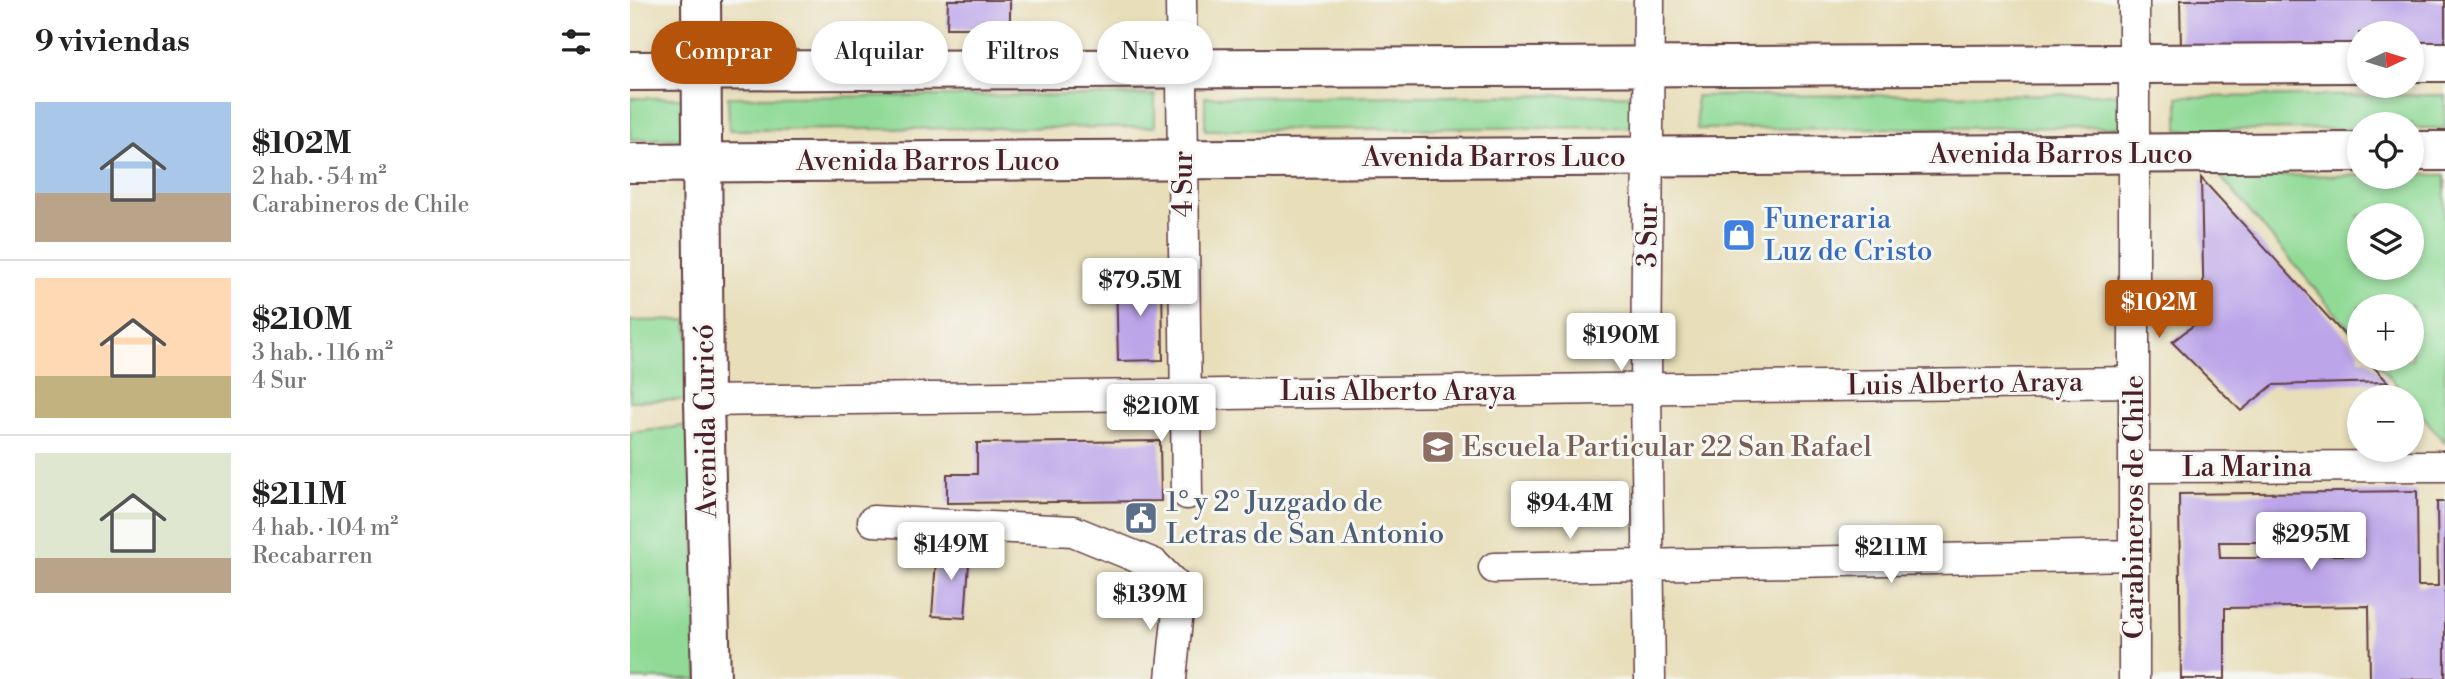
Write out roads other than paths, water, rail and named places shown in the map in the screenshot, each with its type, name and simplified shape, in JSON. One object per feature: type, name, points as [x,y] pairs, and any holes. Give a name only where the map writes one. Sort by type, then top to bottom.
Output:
[{"type":"main road","name":"Avenida Curicó","points":[[701,0],[701,21]]},
{"type":"main road","points":[[2424,62],[2445,62]]},
{"type":"main road","points":[[1213,69],[2347,63]]},
{"type":"main road","points":[[797,71],[1097,69]]},
{"type":"main road","points":[[630,71],[651,71]]},
{"type":"main road","name":"Avenida Curicó","points":[[702,84],[711,679]]},
{"type":"main road","points":[[2424,151],[2445,151]]},
{"type":"main road","name":"Avenida Barros Luco","points":[[630,163],[2347,152]]},
{"type":"street","name":"4 Sur","points":[[1181,0],[1181,21]]},
{"type":"street","name":"3 Sur","points":[[1649,0],[1646,389],[1650,679]]},
{"type":"street","name":"Carabineros de Chile","points":[[2134,0],[2134,679]]},
{"type":"street","name":"4 Sur","points":[[1182,84],[1187,494]]},
{"type":"street","name":"Luis Alberto Araya","points":[[705,401],[1184,392],[2134,382]]},
{"type":"street","name":"La Marina","points":[[2134,467],[2445,466]]},
{"type":"street","points":[[873,521],[1073,531],[1154,564],[1180,590],[1171,679]]},
{"type":"street","points":[[1494,568],[2134,555]]},
{"type":"place","name":"Funeraria Luz de Cristo","points":[[1739,235]]},
{"type":"place","name":"Escuela Particular 22 San Rafael","points":[[1438,447]]},
{"type":"place","name":"1° y 2° Juzgado de Letras de San Antonio","points":[[1141,518]]}]
